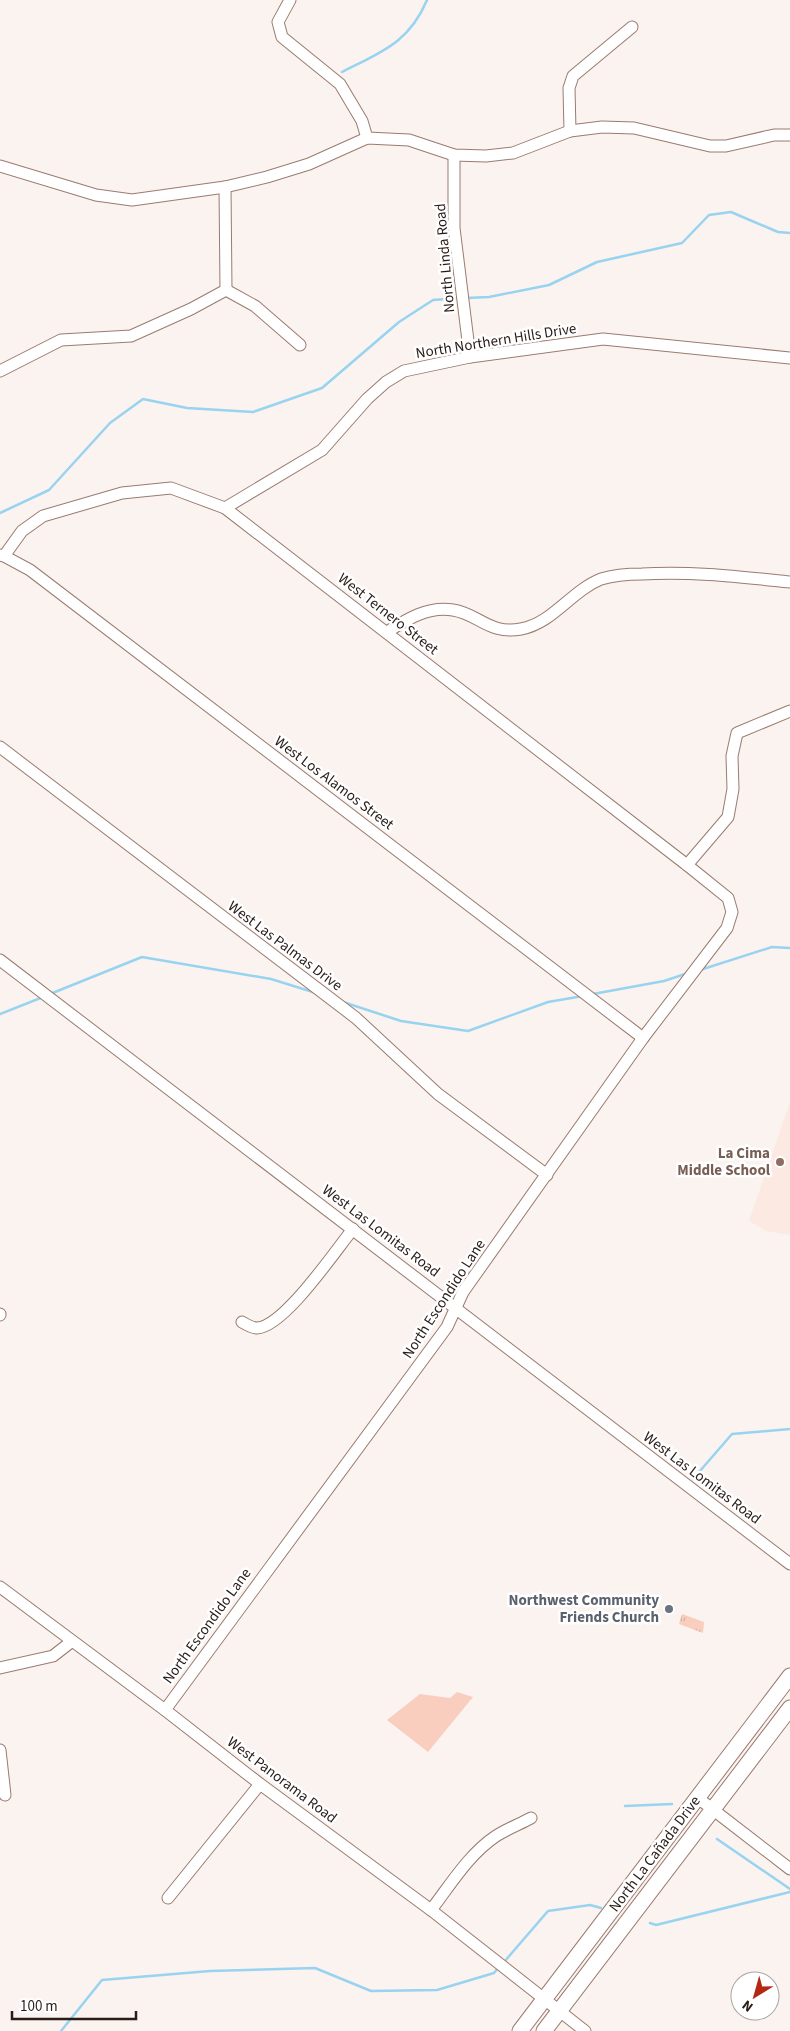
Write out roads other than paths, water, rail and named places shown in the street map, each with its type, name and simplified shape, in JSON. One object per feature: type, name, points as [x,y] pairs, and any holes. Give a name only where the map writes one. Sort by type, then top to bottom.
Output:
[{"type":"main road","name":"North La Cañada Drive","points":[[520,2031],[790,1676]]},
{"type":"main road","name":"North La Cañada Drive","points":[[544,2031],[790,1708]]},
{"type":"street","points":[[290,0],[278,22],[282,37],[340,84],[362,122],[367,138]]},
{"type":"street","points":[[570,131],[569,88],[573,76],[632,27]]},
{"type":"street","points":[[0,166],[96,195],[132,200],[225,187],[309,164],[367,138],[409,140],[454,155],[486,156],[513,153],[570,131],[602,127],[634,128],[710,146],[726,146],[774,135],[790,135]]},
{"type":"street","name":"North Linda Road","points":[[454,155],[454,228],[470,357]]},
{"type":"street","points":[[225,187],[226,290]]},
{"type":"street","points":[[226,290],[255,306],[300,345]]},
{"type":"street","points":[[0,371],[61,340],[130,336],[191,309],[226,290]]},
{"type":"street","name":"North Northern Hills Drive","points":[[225,508],[322,450],[360,406],[386,382],[404,371],[470,357],[603,339],[790,358]]},
{"type":"street","name":"West Ternero Street","points":[[2,556],[22,531],[43,516],[122,493],[171,488],[225,508],[728,898]]},
{"type":"street","name":"West Los Alamos Street","points":[[2,556],[30,570],[644,1038]]},
{"type":"street","points":[[387,632],[418,613],[454,610],[500,630],[522,629],[547,618],[576,593],[602,579],[628,574],[676,572],[790,582]]},
{"type":"street","points":[[687,865],[728,817],[733,789],[732,756],[738,733],[790,711]]},
{"type":"street","name":"West Las Palmas Drive","points":[[0,747],[356,1018],[438,1094],[547,1175]]},
{"type":"street","name":"North Escondido Lane","points":[[165,1710],[447,1326],[463,1292],[644,1038],[727,928],[732,912],[728,898]]},
{"type":"street","name":"West Las Lomitas Road","points":[[0,960],[790,1564]]},
{"type":"street","points":[[242,1322],[256,1328],[268,1325],[292,1306],[352,1229]]},
{"type":"street","name":"West Panorama Road","points":[[0,1587],[71,1642],[165,1710],[260,1784],[431,1910],[584,2031]]},
{"type":"street","points":[[0,1668],[53,1656],[71,1642]]},
{"type":"street","points":[[0,1750],[5,1795]]},
{"type":"street","points":[[168,1898],[260,1784]]},
{"type":"street","points":[[698,1798],[790,1869]]},
{"type":"street","points":[[431,1910],[463,1867],[480,1849],[496,1836],[532,1818]]},
{"type":"waterway","points":[[342,72],[392,45],[412,27],[427,0]]},
{"type":"waterway","points":[[466,298],[489,297],[549,285],[597,262],[682,243],[709,215],[731,212],[778,232],[790,233]]},
{"type":"waterway","points":[[0,513],[49,490],[110,423],[143,399],[187,408],[253,412],[322,388],[399,322],[433,300],[460,298]]},
{"type":"waterway","points":[[700,970],[772,947],[790,948]]},
{"type":"waterway","points":[[50,994],[142,957],[271,979],[316,993]]},
{"type":"waterway","points":[[593,994],[664,981],[685,974]]},
{"type":"waterway","points":[[343,1002],[401,1021],[468,1031],[548,1002],[583,996]]},
{"type":"waterway","points":[[0,1014],[43,997]]},
{"type":"waterway","points":[[693,1479],[732,1434],[790,1429]]},
{"type":"waterway","points":[[625,1806],[672,1804]]},
{"type":"waterway","points":[[717,1839],[790,1889]]},
{"type":"waterway","points":[[650,1923],[656,1925],[790,1892]]},
{"type":"waterway","points":[[504,1962],[548,1911],[590,1905],[601,1908]]},
{"type":"waterway","points":[[61,2031],[102,1980],[210,1971],[315,1968],[371,1991],[437,1990],[494,1973],[498,1968]]},
{"type":"place","name":"La Cima Middle School","points":[[780,1162]]},
{"type":"place","name":"Northwest Community Friends Church","points":[[669,1609]]}]
